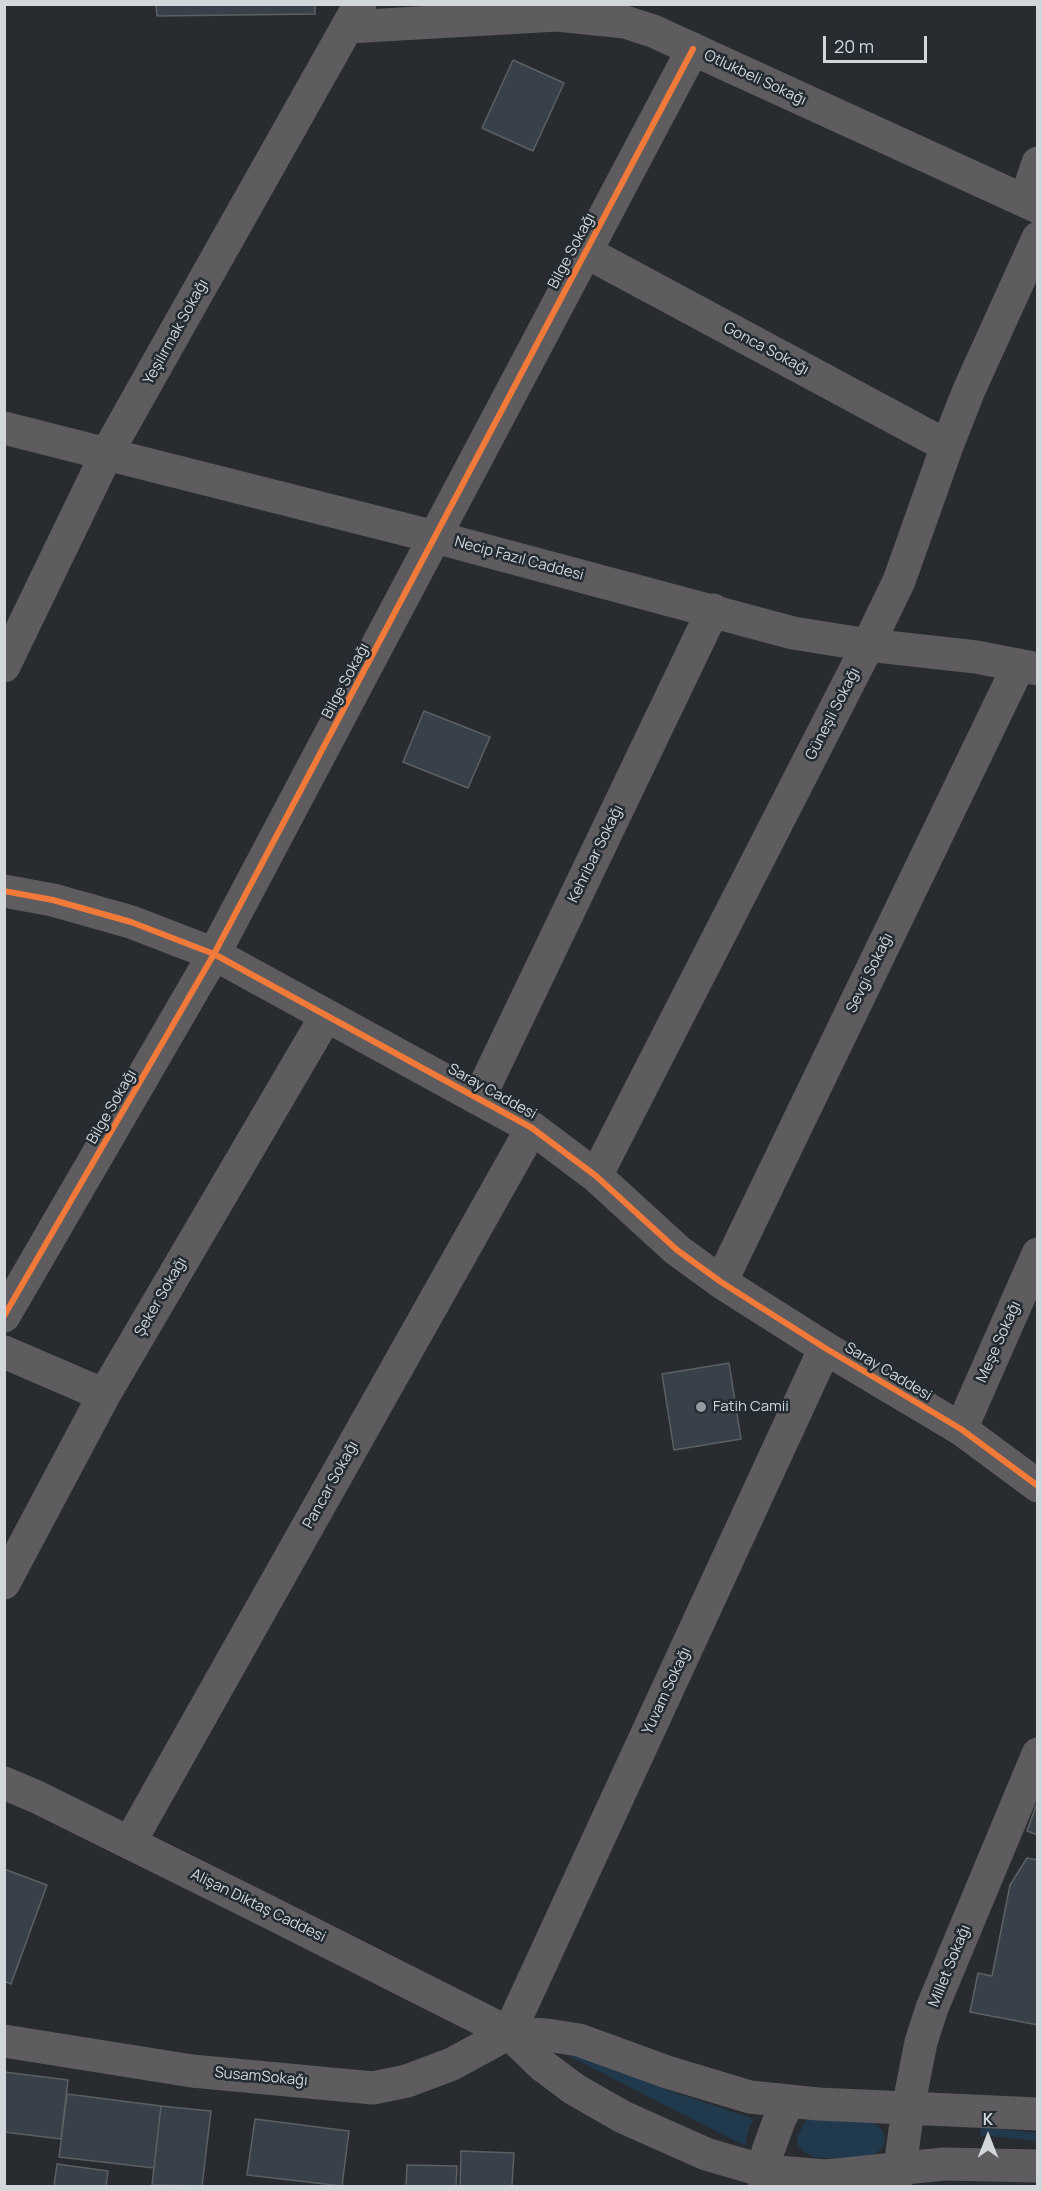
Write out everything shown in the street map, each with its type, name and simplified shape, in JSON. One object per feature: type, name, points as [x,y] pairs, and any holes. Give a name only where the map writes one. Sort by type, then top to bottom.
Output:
[{"type":"street","name":"Otlukbeli Sokağı","points":[[354,16],[557,15],[625,22],[693,49],[1031,204]]},
{"type":"street","name":"Yeşilırmak Sokağı","points":[[4,666],[107,453],[354,16]]},
{"type":"street","name":"Bilge Sokağı","points":[[4,1316],[214,954],[693,49]]},
{"type":"street","points":[[1031,204],[1038,164]]},
{"type":"street","name":"Güneşli Sokağı","points":[[596,1176],[899,581],[969,390],[1038,238]]},
{"type":"street","name":"Gonca Sokağı","points":[[586,252],[947,446]]},
{"type":"street","name":"Necip Fazıl Caddesi","points":[[4,428],[435,537],[793,633],[868,645],[976,657],[1028,667]]},
{"type":"street","name":"Kehribar Sokağı","points":[[479,1098],[713,610]]},
{"type":"street","name":"Sevgi Sokağı","points":[[721,1282],[1028,667]]},
{"type":"street","name":"Saray Caddesi","points":[[4,891],[53,900],[131,922],[214,954],[532,1128],[596,1176],[677,1250],[721,1282],[825,1348],[961,1429],[1038,1486]]},
{"type":"street","name":"Şeker Sokağı","points":[[4,1583],[104,1395],[326,1016]]},
{"type":"street","name":"Pancar Sokağı","points":[[129,1842],[532,1128]]},
{"type":"street","name":"Meşe Sokağı","points":[[961,1429],[1038,1254]]},
{"type":"street","name":"Yuvam Sokağı","points":[[509,2033],[825,1348]]},
{"type":"street","points":[[4,1352],[104,1395]]},
{"type":"street","name":"Millet Sokağı","points":[[897,2177],[921,2042],[932,2008],[1038,1754]]},
{"type":"street","name":"Alişan Diktaş Caddesi","points":[[4,1783],[129,1842],[509,2033],[542,2066],[574,2089],[623,2117],[765,2179],[826,2176],[897,2177],[944,2164],[1038,2166]]},
{"type":"street","name":"Alişan Diktaş Caddesi","points":[[509,2033],[554,2035],[579,2040],[718,2089],[750,2097],[790,2102],[1038,2114]]},
{"type":"street","name":"SusamSokağı","points":[[4,2041],[192,2071],[373,2088],[407,2081],[452,2064],[509,2033]]},
{"type":"street","points":[[765,2179],[774,2135],[790,2102]]},
{"type":"shaded area","points":[[572,2051],[664,2089],[754,2119],[748,2130],[745,2146],[569,2056]]},
{"type":"shaded area","points":[[812,2118],[863,2120],[877,2125],[883,2132],[885,2140],[881,2149],[872,2156],[838,2159],[814,2157],[804,2152],[798,2145],[797,2138],[805,2121]]},
{"type":"shaded area","points":[[981,2127],[1037,2133],[1037,2141],[980,2135]]},
{"type":"building","points":[[156,4],[315,4],[315,14],[157,16]]},
{"type":"building","points":[[513,60],[564,83],[533,151],[482,128]]},
{"type":"building","points":[[424,711],[490,737],[468,788],[403,762]]},
{"type":"building","name":"Fatih Camii","points":[[729,1363],[741,1439],[674,1450],[662,1374]]},
{"type":"building","points":[[1038,1800],[1038,1835],[1027,1831]]},
{"type":"building","points":[[1027,1858],[1038,1860],[1038,2025],[970,2012],[978,1973],[992,1976],[1010,1885]]},
{"type":"building","points":[[4,1869],[47,1885],[11,1984],[4,1981]]},
{"type":"building","points":[[4,2072],[68,2080],[61,2139],[4,2132]]},
{"type":"building","points":[[67,2094],[161,2106],[154,2168],[59,2157]]},
{"type":"building","points":[[161,2106],[211,2111],[202,2186],[152,2185]]},
{"type":"building","points":[[255,2119],[349,2131],[342,2186],[247,2175]]},
{"type":"building","points":[[461,2151],[514,2153],[512,2186],[460,2186]]},
{"type":"building","points":[[57,2164],[108,2171],[106,2186],[54,2186]]},
{"type":"building","points":[[407,2165],[457,2166],[456,2186],[406,2186]]},
{"type":"cycle path","points":[[4,1316],[214,954],[693,49]]},
{"type":"cycle path","points":[[4,891],[53,900],[131,922],[214,954],[532,1128],[596,1176],[677,1250],[721,1282],[825,1348],[961,1429],[1038,1486]]},
{"type":"place","name":"Fatih Camii","points":[[701,1407]]}]
